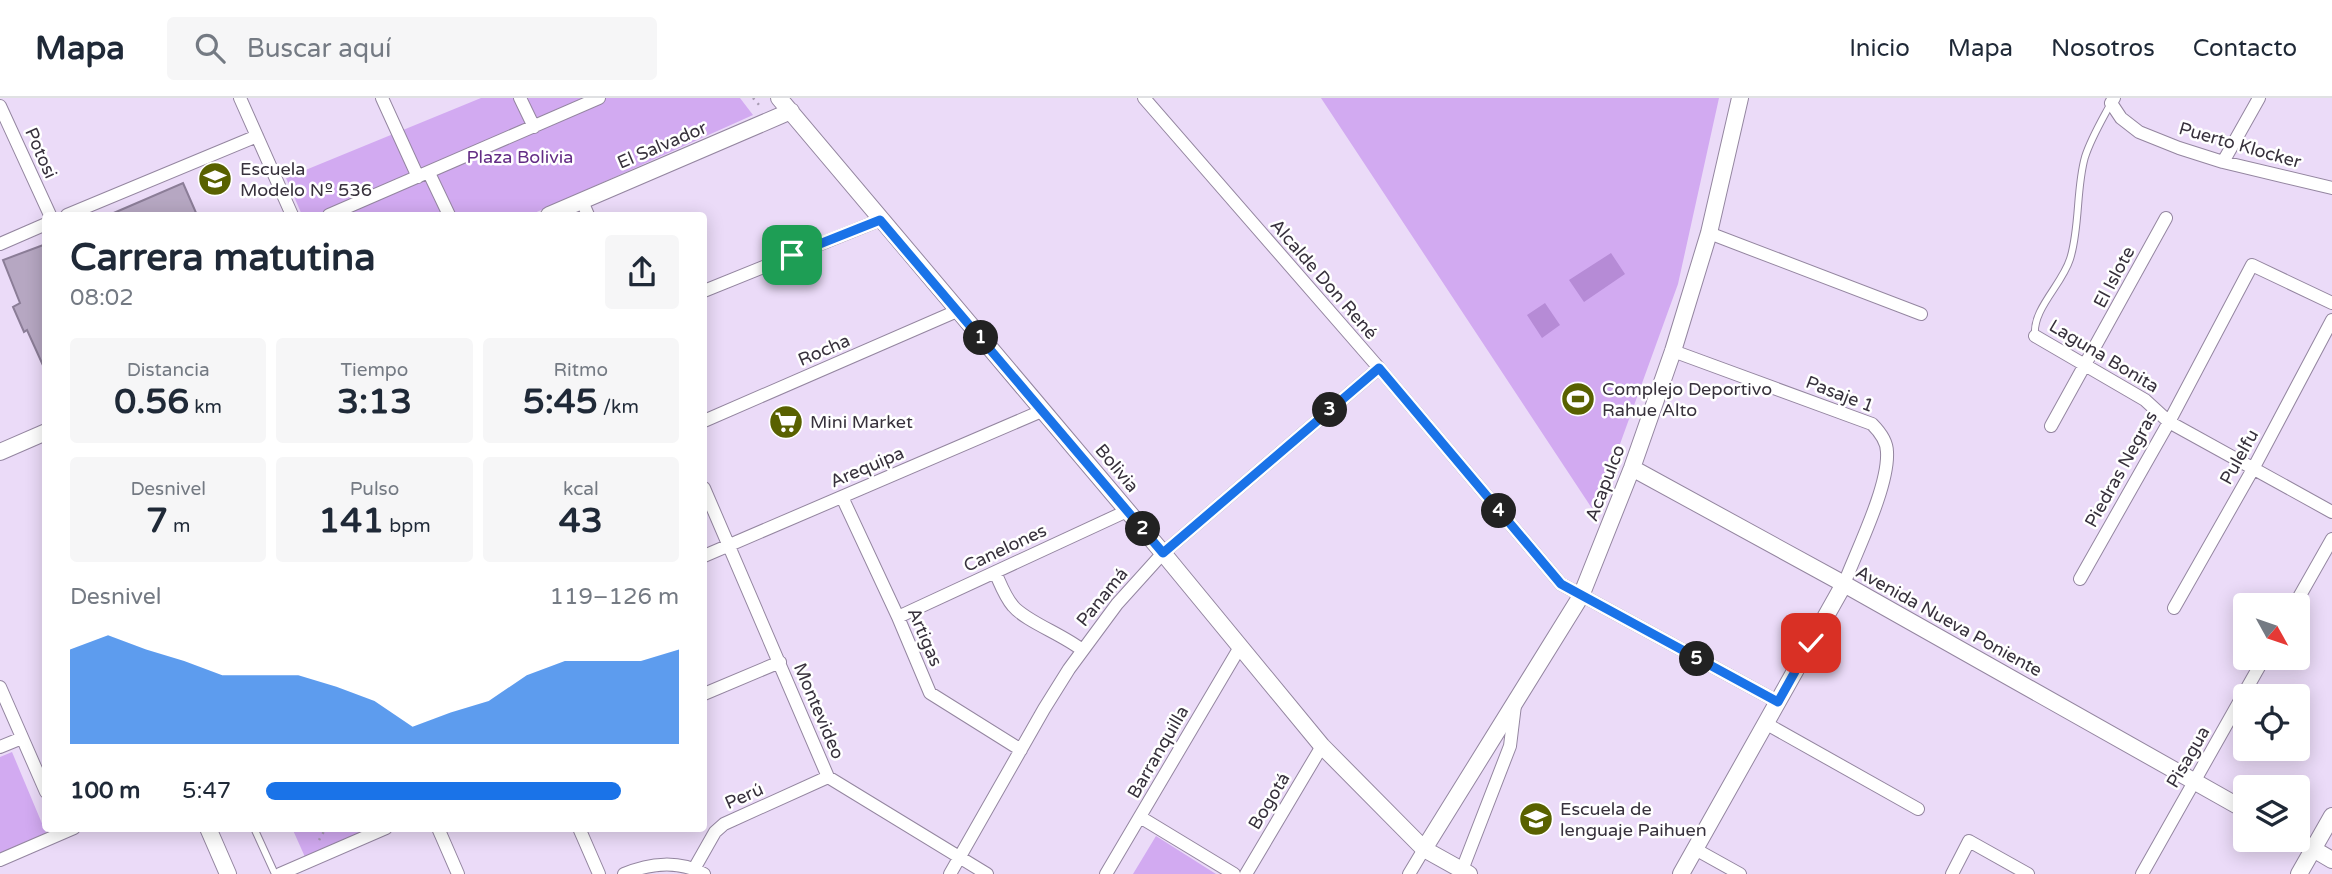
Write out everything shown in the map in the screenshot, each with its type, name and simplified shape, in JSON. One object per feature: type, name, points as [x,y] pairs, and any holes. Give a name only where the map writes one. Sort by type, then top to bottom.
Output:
[{"type":"street","points":[[240,98],[291,212]]},
{"type":"street","points":[[382,98],[423,175],[447,212]]},
{"type":"street","points":[[520,98],[534,127]]},
{"type":"street","points":[[337,212],[599,98]]},
{"type":"street","name":"Bolivia","points":[[779,98],[1044,410],[1322,746],[1424,849],[1466,872]]},
{"type":"street","name":"Alcalde Don René","points":[[1144,98],[1379,368],[1561,584],[1778,702]]},
{"type":"street","name":"Acapulco","points":[[1409,874],[1581,596],[1632,468],[1673,351],[1709,233],[1740,98]]},
{"type":"street","points":[[2223,162],[2259,98]]},
{"type":"street","name":"Puerto Klocker","points":[[2113,101],[2121,118],[2139,132],[2223,162],[2331,186]]},
{"type":"street","name":"Potosi","points":[[0,106],[49,212]]},
{"type":"street","name":"El Salvador","points":[[564,212],[585,208],[791,111]]},
{"type":"street","points":[[74,212],[257,136]]},
{"type":"street","name":"El Islote","points":[[2051,426],[2166,218]]},
{"type":"street","points":[[707,290],[880,220]]},
{"type":"street","points":[[0,244],[42,227]]},
{"type":"street","points":[[1709,233],[1921,314]]},
{"type":"street","name":"Piedras Negras","points":[[2080,579],[2169,422],[2252,265],[2332,303]]},
{"type":"street","name":"Rocha","points":[[707,420],[957,310]]},
{"type":"street","name":"Pulelfu","points":[[2174,608],[2253,469],[2332,320]]},
{"type":"street","name":"Laguna Bonita","points":[[2035,336],[2145,400],[2169,422],[2332,512]]},
{"type":"street","name":"Pasaje 1","points":[[1673,351],[1872,424],[1882,434],[1887,451],[1884,479],[1844,583]]},
{"type":"street","name":"Panamá","points":[[950,874],[1044,709],[1082,650],[1117,604],[1163,553],[1379,368]]},
{"type":"street","name":"Arequipa","points":[[707,555],[1044,410]]},
{"type":"street","points":[[0,452],[42,440]]},
{"type":"street","name":"Avenida Nueva Poniente","points":[[1632,468],[1844,583],[2233,803]]},
{"type":"street","name":"Montevideo","points":[[707,495],[828,777],[987,874]]},
{"type":"street","name":"Artigas","points":[[842,497],[930,693],[1021,750]]},
{"type":"street","name":"Canelones","points":[[898,617],[1128,511]]},
{"type":"street","points":[[2301,593],[2332,539]]},
{"type":"street","points":[[995,572],[1013,606],[1082,650]]},
{"type":"street","points":[[1681,874],[1844,583]]},
{"type":"street","name":"Barranquilla","points":[[1106,874],[1240,647]]},
{"type":"street","points":[[707,693],[780,662]]},
{"type":"street","name":"Pisagua","points":[[2142,874],[2257,670]]},
{"type":"street","points":[[0,687],[42,783]]},
{"type":"street","name":"Acapulco","points":[[1466,872],[1510,746],[1515,705]]},
{"type":"street","points":[[1765,723],[1918,809]]},
{"type":"street","points":[[0,747],[22,737]]},
{"type":"street","name":"Bogotá","points":[[1246,874],[1322,746]]},
{"type":"street","name":"Perú","points":[[699,871],[715,832],[724,824],[828,777]]},
{"type":"street","points":[[2299,874],[2332,816]]},
{"type":"street","points":[[1140,817],[1234,874]]},
{"type":"street","points":[[0,860],[60,832]]},
{"type":"street","points":[[210,832],[228,874]]},
{"type":"street","points":[[280,874],[377,832]]},
{"type":"street","points":[[440,832],[458,874]]},
{"type":"street","points":[[581,832],[599,874]]},
{"type":"street","points":[[1952,874],[1969,841],[2028,874]]},
{"type":"street","points":[[2310,847],[2332,860]]},
{"type":"street","points":[[1695,849],[1740,874]]},
{"type":"street","points":[[624,874],[652,865],[679,865],[699,871]]},
{"type":"lane","name":"Laguna Bonita","points":[[2035,336],[2034,327],[2039,312],[2055,290],[2070,259],[2085,157],[2113,101]]},
{"type":"lane","points":[[256,832],[275,874]]},
{"type":"green space","name":"Plaza Bolivia","points":[[481,98],[740,98],[753,115],[537,212],[301,212],[286,178]]},
{"type":"green space","name":"Complejo Deportivo Rahue Alto","points":[[1321,98],[1719,98],[1678,284],[1595,513]]},
{"type":"green space","points":[[12,752],[42,823],[42,832],[46,833],[0,853],[0,757]]},
{"type":"green space","points":[[294,832],[363,832],[305,857]]},
{"type":"green space","points":[[1156,836],[1216,874],[1133,874]]},
{"type":"shaded area","points":[[1611,253],[1625,274],[1584,302],[1569,280]]},
{"type":"shaded area","points":[[1545,303],[1560,325],[1542,338],[1527,315]]},
{"type":"building","points":[[183,183],[196,212],[116,212]]},
{"type":"building","points":[[42,245],[42,363],[13,307],[20,303],[3,260]]},
{"type":"place","name":"Escuela Modelo Nº 536","points":[[215,179]]},
{"type":"place","name":"Complejo Deportivo Rahue Alto","points":[[1578,399]]},
{"type":"place","name":"Mini Market","points":[[786,422]]},
{"type":"place","name":"Escuela de lenguaje Paihuen","points":[[1536,819]]},
{"type":"route","points":[[792,255],[880,220],[1163,553],[1379,368],[1561,584],[1778,702],[1811,643]]}]
